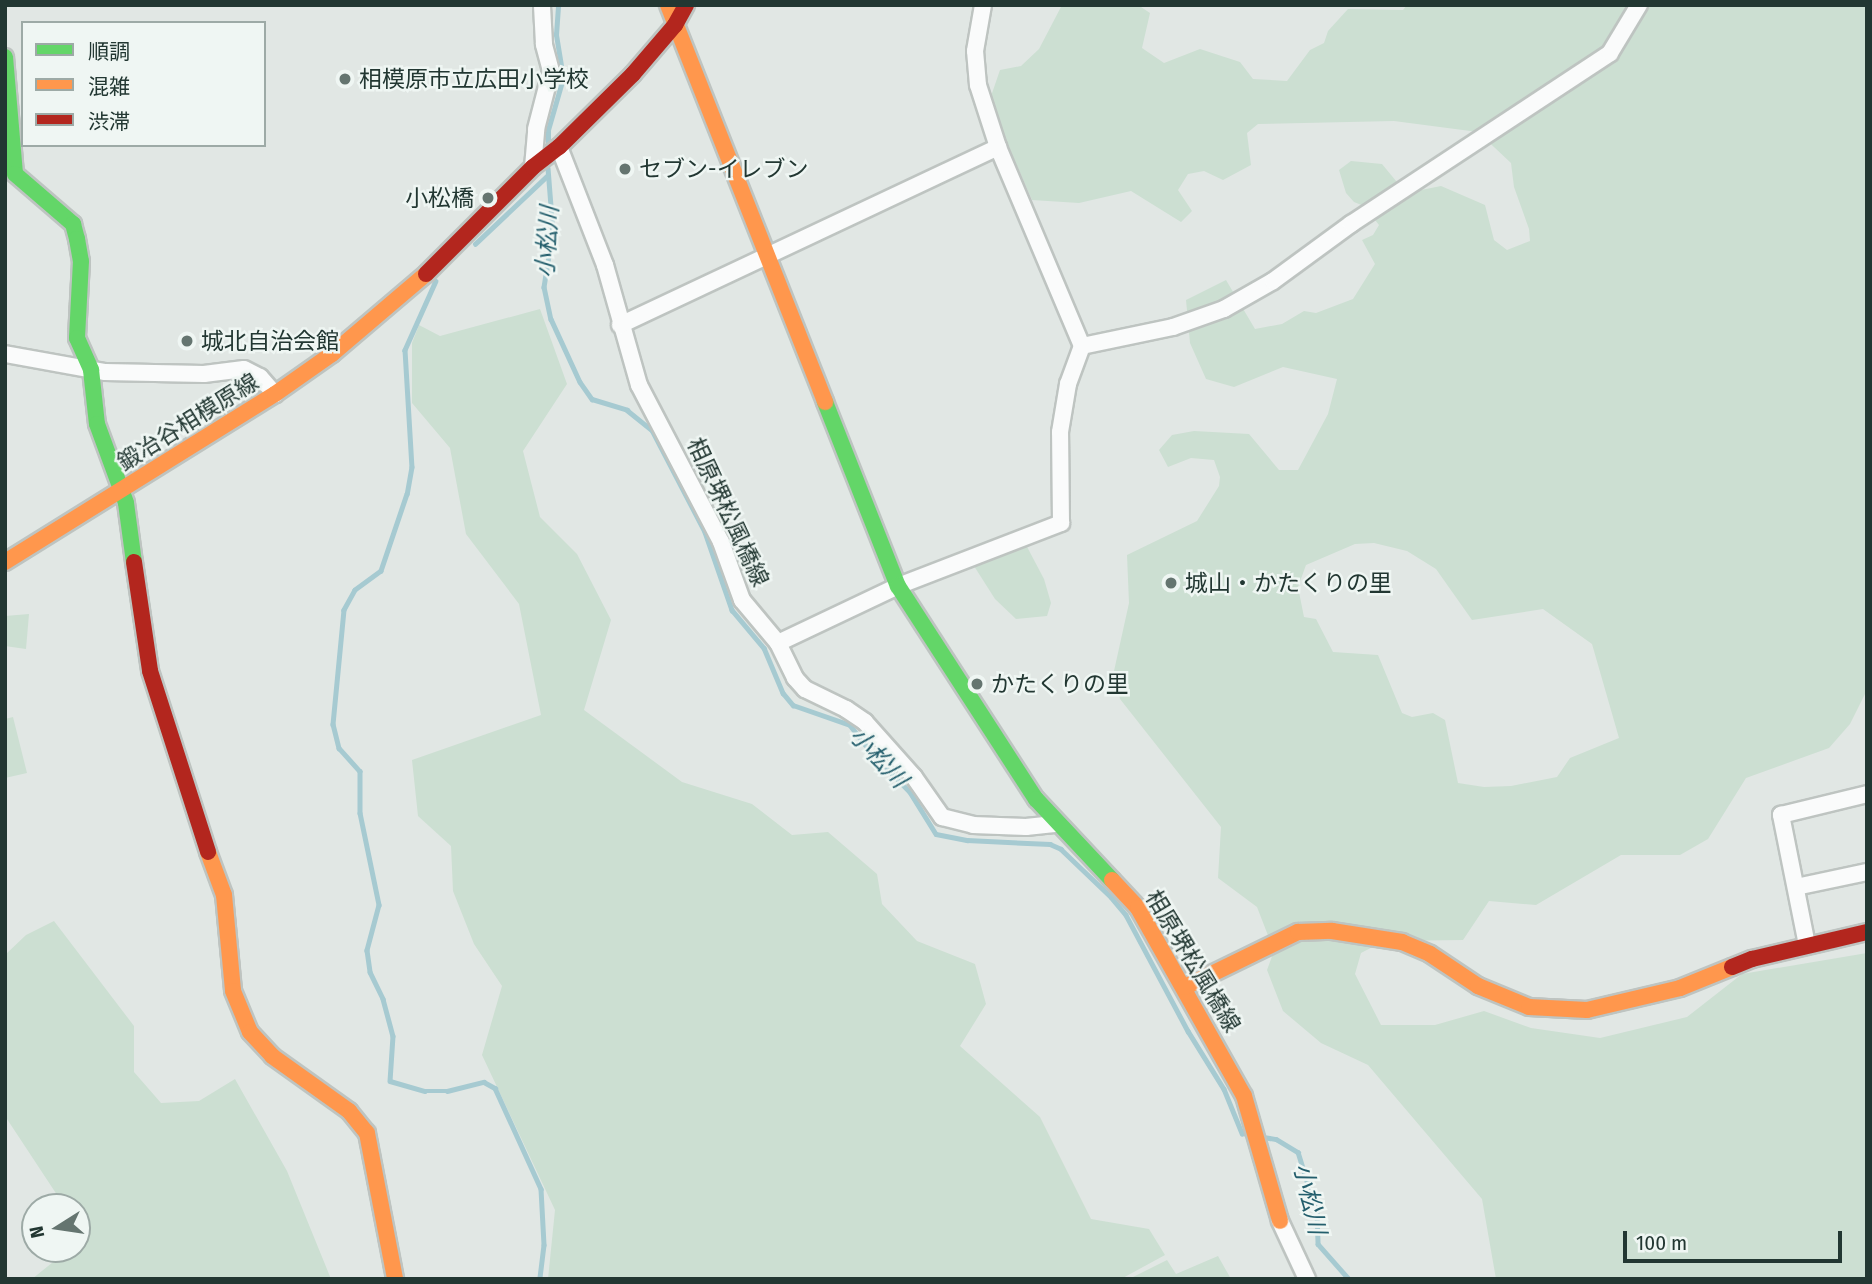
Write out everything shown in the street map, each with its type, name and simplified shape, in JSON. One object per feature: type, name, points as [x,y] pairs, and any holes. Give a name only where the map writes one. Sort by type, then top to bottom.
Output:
[{"type":"street","points":[[535,165],[536,129],[551,71],[543,39],[542,5]]},
{"type":"street","points":[[668,5],[898,586],[1036,799],[1057,824]]},
{"type":"street","points":[[535,165],[557,149],[633,74],[675,25],[686,5]]},
{"type":"street","points":[[778,643],[898,586],[1061,523],[1060,432],[1068,384],[1082,346],[998,147],[978,85],[975,51],[983,5]]},
{"type":"street","points":[[1082,346],[1173,327],[1224,309],[1273,281],[1350,223],[1610,52],[1639,5]]},
{"type":"street","points":[[5,57],[15,174],[73,224],[81,261],[78,338],[91,370],[97,424],[123,490],[150,671],[193,813],[224,895],[229,973],[241,1015],[250,1032],[272,1056],[349,1111],[367,1133],[395,1279]]},
{"type":"street","points":[[620,325],[998,147]]},
{"type":"street","name":"相原堺松風橋線","points":[[557,149],[605,265],[639,385],[722,542],[742,600],[778,643],[795,678],[805,689],[865,722],[914,777],[942,817],[973,825],[1026,827],[1057,824],[1138,908],[1235,1077],[1254,1125],[1280,1221],[1307,1279]]},
{"type":"street","name":"鍛冶谷相模原線","points":[[5,562],[318,365],[416,284],[535,165]]},
{"type":"street","points":[[5,354],[91,370],[149,374],[244,369],[260,377],[275,394]]},
{"type":"street","points":[[1807,945],[1781,815],[1867,794]]},
{"type":"street","points":[[1796,887],[1867,872]]},
{"type":"street","points":[[1185,987],[1281,937],[1298,932],[1332,931],[1402,942],[1430,954],[1478,986],[1529,1007],[1587,1010],[1680,988],[1752,959],[1867,932]]},
{"type":"green space","points":[[1062,5],[1138,5],[1150,13],[1142,48],[1164,63],[1200,49],[1240,62],[1253,79],[1287,81],[1310,50],[1324,43],[1328,31],[1348,9],[1403,10],[1407,5],[1867,5],[1867,690],[1850,724],[1829,748],[1746,778],[1708,839],[1680,855],[1621,855],[1536,905],[1489,901],[1463,940],[1384,941],[1361,953],[1355,974],[1381,1025],[1435,1025],[1484,1011],[1531,1028],[1600,1038],[1687,1017],[1742,974],[1867,953],[1867,1279],[1496,1279],[1482,1199],[1368,1065],[1321,1043],[1283,1011],[1267,970],[1274,951],[1257,907],[1218,878],[1221,827],[1120,699],[1114,671],[1129,603],[1127,555],[1197,521],[1219,486],[1220,477],[1214,460],[1191,458],[1168,467],[1159,450],[1172,435],[1194,431],[1249,434],[1279,470],[1298,470],[1328,414],[1337,379],[1283,367],[1234,387],[1206,379],[1190,343],[1186,300],[1226,280],[1255,329],[1282,324],[1304,311],[1316,313],[1353,299],[1375,264],[1362,240],[1373,235],[1379,225],[1364,206],[1354,202],[1346,193],[1339,170],[1351,161],[1382,164],[1406,193],[1441,186],[1485,205],[1494,240],[1507,250],[1530,241],[1529,229],[1514,187],[1511,163],[1478,132],[1394,121],[1258,124],[1247,133],[1251,165],[1223,180],[1204,171],[1188,174],[1178,190],[1192,211],[1181,222],[1131,191],[1079,203],[1032,200],[989,102],[1000,70],[1021,66],[1039,49]],"holes":[[[1374,543],[1407,551],[1436,569],[1472,620],[1543,609],[1592,644],[1619,738],[1570,758],[1557,777],[1511,786],[1484,787],[1458,783],[1445,720],[1433,713],[1412,717],[1402,713],[1378,655],[1333,652],[1316,619],[1304,617],[1298,587],[1306,565],[1355,544]]]},
{"type":"green space","points":[[540,309],[567,384],[523,451],[540,517],[577,554],[611,620],[584,710],[682,782],[752,804],[792,835],[828,832],[877,874],[882,904],[917,941],[975,964],[986,1004],[960,1046],[1040,1117],[1091,1219],[1149,1229],[1165,1255],[1121,1279],[548,1279],[555,1210],[482,1055],[502,986],[474,944],[453,891],[451,846],[418,816],[412,760],[541,715],[519,604],[466,534],[450,448],[412,403],[412,343],[419,325],[440,336]]},
{"type":"green space","points":[[1025,543],[1044,579],[1051,603],[1047,616],[1016,619],[995,599],[974,566]]},
{"type":"green space","points":[[29,614],[26,649],[5,646],[5,616]]},
{"type":"green space","points":[[13,717],[27,773],[5,778],[5,719]]},
{"type":"green space","points":[[54,921],[134,1026],[134,1072],[161,1103],[199,1101],[235,1079],[287,1171],[331,1279],[32,1279],[52,1263],[91,1263],[91,1193],[56,1193],[5,1116],[5,955],[26,935]]},
{"type":"green space","points":[[1218,1256],[1231,1279],[1129,1279],[1167,1260],[1176,1274]]},
{"type":"waterway","name":"小松川","points":[[548,142],[548,130],[563,78],[556,35],[558,5]]},
{"type":"waterway","name":"小松川","points":[[548,168],[553,231],[544,287],[551,319],[580,382],[592,399],[627,410],[652,430],[705,532],[732,610],[764,648],[783,693],[793,705],[850,725],[872,753],[910,792],[936,834],[967,840],[1050,844],[1061,849],[1126,915],[1188,1031],[1224,1089],[1242,1133],[1248,1134]]},
{"type":"waterway","points":[[475,244],[548,175]]},
{"type":"waterway","points":[[436,281],[405,350],[412,467],[407,494],[381,571],[355,590],[344,610],[333,724],[339,748],[360,771],[360,813],[379,905],[367,950],[370,972],[383,999],[393,1036],[390,1081],[425,1091],[447,1091],[484,1082],[495,1088],[541,1189],[544,1245],[540,1279]]},
{"type":"waterway","name":"小松川","points":[[1263,1137],[1276,1139],[1298,1152],[1317,1213],[1318,1244],[1349,1279]]},
{"type":"traffic: fast","points":[[5,57],[15,174],[73,224],[77,239],[81,261],[77,338],[91,370],[97,424],[126,503],[134,562]]},
{"type":"traffic: fast","points":[[825,402],[898,586],[1036,799],[1112,880]]},
{"type":"traffic: slow","points":[[668,5],[825,402]]},
{"type":"traffic: slow","points":[[5,562],[275,394],[332,354],[426,274]]},
{"type":"traffic: slow","points":[[208,852],[224,895],[233,991],[250,1032],[272,1056],[349,1111],[367,1133],[395,1279]]},
{"type":"traffic: slow","points":[[1112,880],[1138,908],[1244,1096],[1280,1221]]},
{"type":"traffic: slow","points":[[1185,987],[1298,932],[1332,931],[1402,942],[1430,954],[1478,986],[1529,1007],[1587,1010],[1680,988],[1732,967]]},
{"type":"traffic: jam","points":[[426,274],[533,167],[559,147],[633,74],[675,25],[686,5]]},
{"type":"traffic: jam","points":[[134,562],[150,671],[208,852]]},
{"type":"traffic: jam","points":[[1732,967],[1752,959],[1867,932]]},
{"type":"place","name":"相模原市立広田小学校","points":[[345,79]]},
{"type":"place","name":"セブン-イレブン","points":[[625,169]]},
{"type":"place","name":"小松橋","points":[[488,198]]},
{"type":"place","name":"城北自治会館","points":[[187,341]]},
{"type":"place","name":"城山・かたくりの里","points":[[1171,583]]},
{"type":"place","name":"かたくりの里","points":[[977,684]]}]
